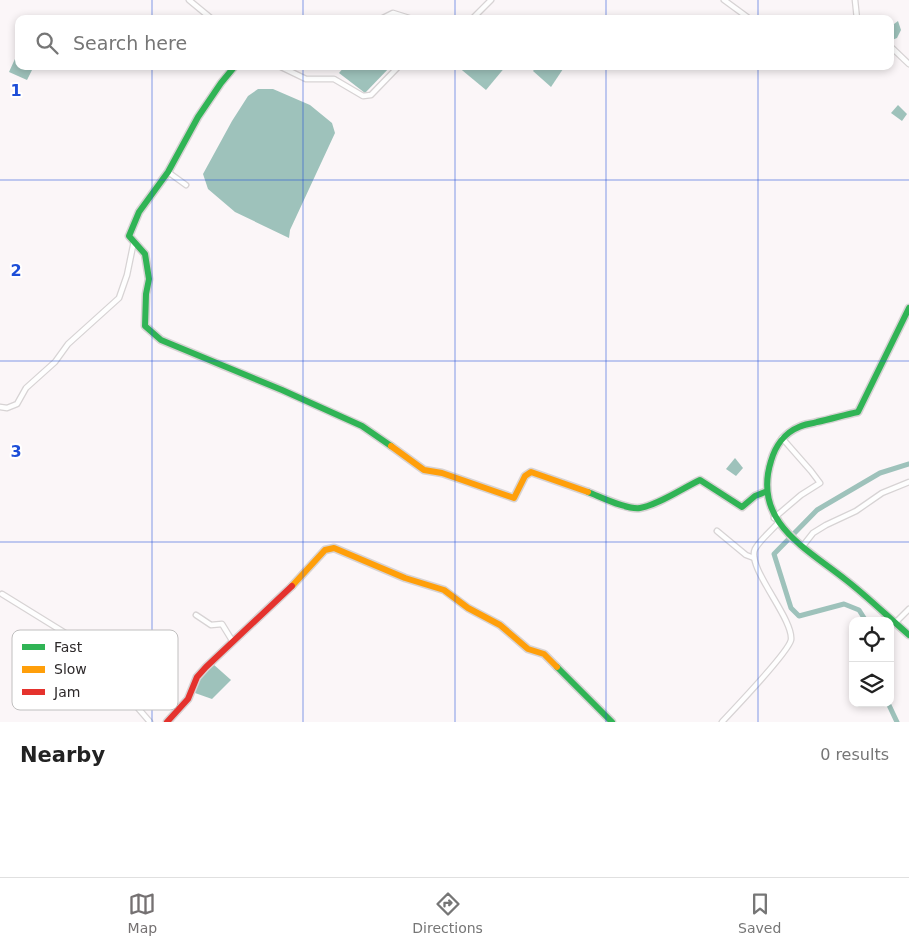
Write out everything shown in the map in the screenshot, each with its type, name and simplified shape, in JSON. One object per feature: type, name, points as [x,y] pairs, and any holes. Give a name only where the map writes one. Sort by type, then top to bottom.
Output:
[{"type":"street","points":[[189,0],[207,15]]},
{"type":"street","points":[[476,15],[491,0]]},
{"type":"street","points":[[724,0],[745,15]]},
{"type":"street","points":[[855,0],[857,15]]},
{"type":"street","points":[[894,50],[909,64]]},
{"type":"street","points":[[231,70],[198,117],[168,172],[139,212],[129,236],[145,254],[149,279],[146,294],[145,326],[162,340],[362,426],[424,470],[442,473],[514,498],[525,476],[531,472],[624,505],[639,508],[665,498],[700,480],[742,507],[755,496],[765,492]]},
{"type":"street","points":[[287,70],[306,79],[334,79],[363,96],[371,95],[395,70]]},
{"type":"street","points":[[168,172],[186,184]]},
{"type":"street","points":[[0,407],[6,408],[17,404],[26,388],[55,362],[68,344],[119,298],[127,275],[134,240]]},
{"type":"street","points":[[909,308],[858,412],[797,427],[782,438],[774,450],[768,470],[765,492],[778,523],[796,542],[840,575],[909,635]]},
{"type":"street","points":[[722,722],[766,674],[790,642],[791,631],[769,591],[754,558],[755,550],[809,489],[820,483],[811,470],[782,438]]},
{"type":"street","points":[[802,547],[813,533],[826,525],[850,514],[882,492],[909,482]]},
{"type":"street","points":[[716,531],[746,555],[754,558]]},
{"type":"street","points":[[167,722],[188,699],[197,677],[206,667],[284,594],[325,550],[334,548],[405,578],[444,590],[468,608],[500,625],[528,649],[544,654],[612,722]]},
{"type":"street","points":[[2,594],[60,630]]},
{"type":"street","points":[[895,623],[909,609]]},
{"type":"street","points":[[196,615],[211,625],[222,624],[233,642]]},
{"type":"street","points":[[140,710],[150,722]]},
{"type":"shaded area","points":[[898,21],[901,30],[897,38],[894,39],[894,24]]},
{"type":"shaded area","points":[[15,59],[15,70],[32,70],[27,80],[9,72]]},
{"type":"shaded area","points":[[342,70],[387,70],[365,93],[339,73]]},
{"type":"shaded area","points":[[462,70],[503,70],[486,90]]},
{"type":"shaded area","points":[[534,70],[562,70],[551,87]]},
{"type":"shaded area","points":[[258,89],[273,89],[310,105],[332,123],[335,133],[290,230],[289,238],[235,212],[208,189],[203,174],[248,96]]},
{"type":"shaded area","points":[[898,105],[907,114],[902,121],[891,113]]},
{"type":"shaded area","points":[[735,458],[743,468],[736,476],[726,469]]},
{"type":"shaded area","points":[[213,664],[231,680],[212,699],[195,693],[201,676]]},
{"type":"waterway","points":[[863,617],[859,610],[844,604],[799,616],[791,608],[774,554],[817,510],[880,473],[909,464]]},
{"type":"waterway","points":[[890,707],[897,722]]},
{"type":"traffic: fast","points":[[232,70],[198,117],[168,172],[139,212],[129,236],[145,254],[149,279],[146,294],[145,326],[161,340],[282,390],[362,426],[391,446]]},
{"type":"traffic: fast","points":[[909,308],[858,412],[803,425],[789,433],[775,451],[767,482],[769,501],[776,517],[786,531],[862,593],[909,635]]},
{"type":"traffic: fast","points":[[588,492],[621,505],[635,508],[655,503],[700,480],[742,507],[755,496],[765,492]]},
{"type":"traffic: fast","points":[[557,667],[612,722]]},
{"type":"traffic: slow","points":[[391,446],[424,470],[442,473],[514,498],[525,476],[531,472],[588,492]]},
{"type":"traffic: slow","points":[[292,586],[325,550],[334,548],[405,578],[444,590],[468,608],[500,625],[528,649],[544,654],[557,667]]},
{"type":"traffic: jam","points":[[178,710],[188,699],[197,677],[206,667],[292,586]]},
{"type":"traffic: jam","points":[[167,722],[178,710]]}]
